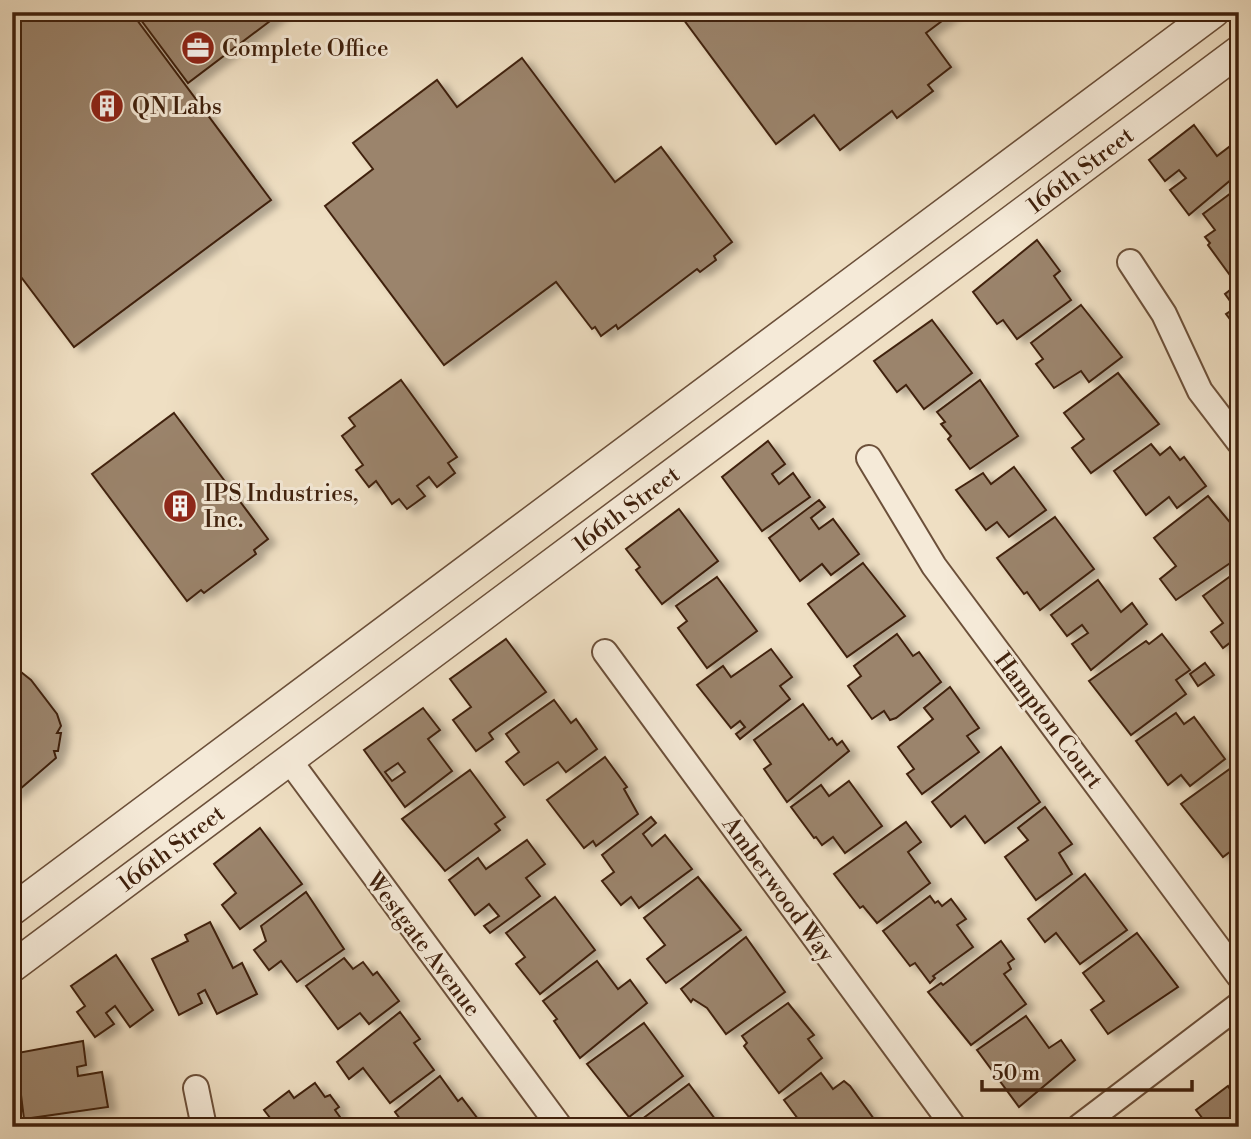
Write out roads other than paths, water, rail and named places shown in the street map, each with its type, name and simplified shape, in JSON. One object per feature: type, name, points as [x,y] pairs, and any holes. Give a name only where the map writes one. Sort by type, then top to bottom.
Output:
[{"type":"street","name":"166th Street","points":[[12,909],[1214,12]]},
{"type":"street","name":"166th Street","points":[[12,967],[1239,51]]},
{"type":"street","points":[[1130,262],[1164,314],[1200,391],[1239,442]]},
{"type":"street","name":"Hampton Court","points":[[869,458],[934,566],[1239,976]]},
{"type":"street","name":"Amberwood Way","points":[[605,652],[954,1127]]},
{"type":"street","points":[[262,723],[289,760]]},
{"type":"street","name":"Westgate Avenue","points":[[289,760],[560,1127]]},
{"type":"street","points":[[1079,1127],[1239,1005]]},
{"type":"street","points":[[196,1088],[204,1127]]},
{"type":"place","name":"Complete Office","points":[[198,48]]},
{"type":"place","name":"QN Labs","points":[[107,106]]},
{"type":"place","name":"IPS Industries, Inc.","points":[[180,506]]}]
